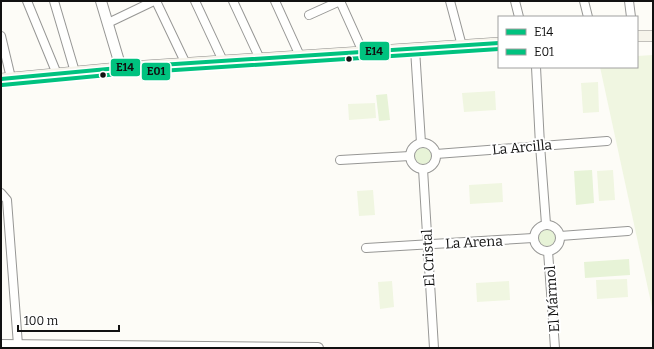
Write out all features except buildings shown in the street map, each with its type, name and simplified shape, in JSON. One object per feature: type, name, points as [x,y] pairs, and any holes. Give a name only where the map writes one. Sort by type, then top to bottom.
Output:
[{"type":"main road","points":[[638,36],[653,36]]},
{"type":"main road","points":[[6,79],[121,68],[498,43]]},
{"type":"street","points":[[27,1],[57,74]]},
{"type":"street","points":[[54,1],[75,72]]},
{"type":"street","points":[[101,1],[121,68]]},
{"type":"street","points":[[108,23],[155,1],[186,64]]},
{"type":"street","points":[[195,1],[223,61]]},
{"type":"street","points":[[233,1],[260,59]]},
{"type":"street","points":[[275,1],[300,56]]},
{"type":"street","points":[[309,15],[340,1],[364,52]]},
{"type":"street","points":[[450,1],[462,46]]},
{"type":"street","points":[[515,1],[519,16]]},
{"type":"street","points":[[584,1],[588,16]]},
{"type":"street","points":[[629,1],[631,16]]},
{"type":"street","points":[[1,36],[6,79]]},
{"type":"street","points":[[415,49],[421,143]]},
{"type":"street","points":[[536,68],[546,224]]},
{"type":"street","name":"La Arcilla","points":[[436,154],[607,141]]},
{"type":"street","points":[[421,143],[429,144],[435,150],[436,154],[436,159],[431,166],[423,169],[412,163],[410,156],[411,150],[421,143]]},
{"type":"street","points":[[340,160],[410,156]]},
{"type":"street","name":"El Cristal","points":[[423,169],[434,348]]},
{"type":"street","points":[[1,194],[5,197],[4,203],[18,345]]},
{"type":"street","points":[[546,224],[558,230],[560,236],[559,243],[556,247],[548,251],[544,251],[537,247],[533,238],[535,231],[542,225],[546,224]]},
{"type":"street","points":[[560,236],[628,232]]},
{"type":"street","name":"La Arena","points":[[366,248],[533,238]]},
{"type":"street","name":"El Mármol","points":[[548,251],[555,348]]},
{"type":"street","points":[[1,345],[318,348]]},
{"type":"green space","points":[[653,55],[653,312],[600,68],[638,68],[638,56]]},
{"type":"green space","points":[[598,82],[599,112],[583,113],[581,83]]},
{"type":"green space","points":[[495,91],[496,110],[464,112],[462,93]]},
{"type":"green space","points":[[387,94],[390,120],[379,121],[376,95]]},
{"type":"green space","points":[[375,103],[376,118],[349,120],[348,104]]},
{"type":"green space","points":[[423,146],[430,149],[433,156],[430,163],[423,166],[416,163],[413,156],[416,149]]},
{"type":"green space","points":[[592,170],[594,203],[576,205],[574,171]]},
{"type":"green space","points":[[613,170],[615,200],[599,201],[597,171]]},
{"type":"green space","points":[[502,183],[503,202],[470,204],[469,185]]},
{"type":"green space","points":[[373,190],[375,215],[359,216],[357,191]]},
{"type":"green space","points":[[547,227],[555,230],[558,238],[555,246],[547,249],[539,246],[536,238],[539,230]]},
{"type":"green space","points":[[629,259],[630,275],[585,278],[584,262]]},
{"type":"green space","points":[[627,279],[628,297],[597,299],[596,280]]},
{"type":"green space","points":[[392,281],[394,307],[380,309],[378,282]]},
{"type":"green space","points":[[509,281],[510,300],[477,302],[476,283]]},
{"type":"transit line","name":"E14","points":[[1,79],[129,67],[498,43]]},
{"type":"transit line","name":"E01","points":[[2,85],[129,73],[498,49]]}]
